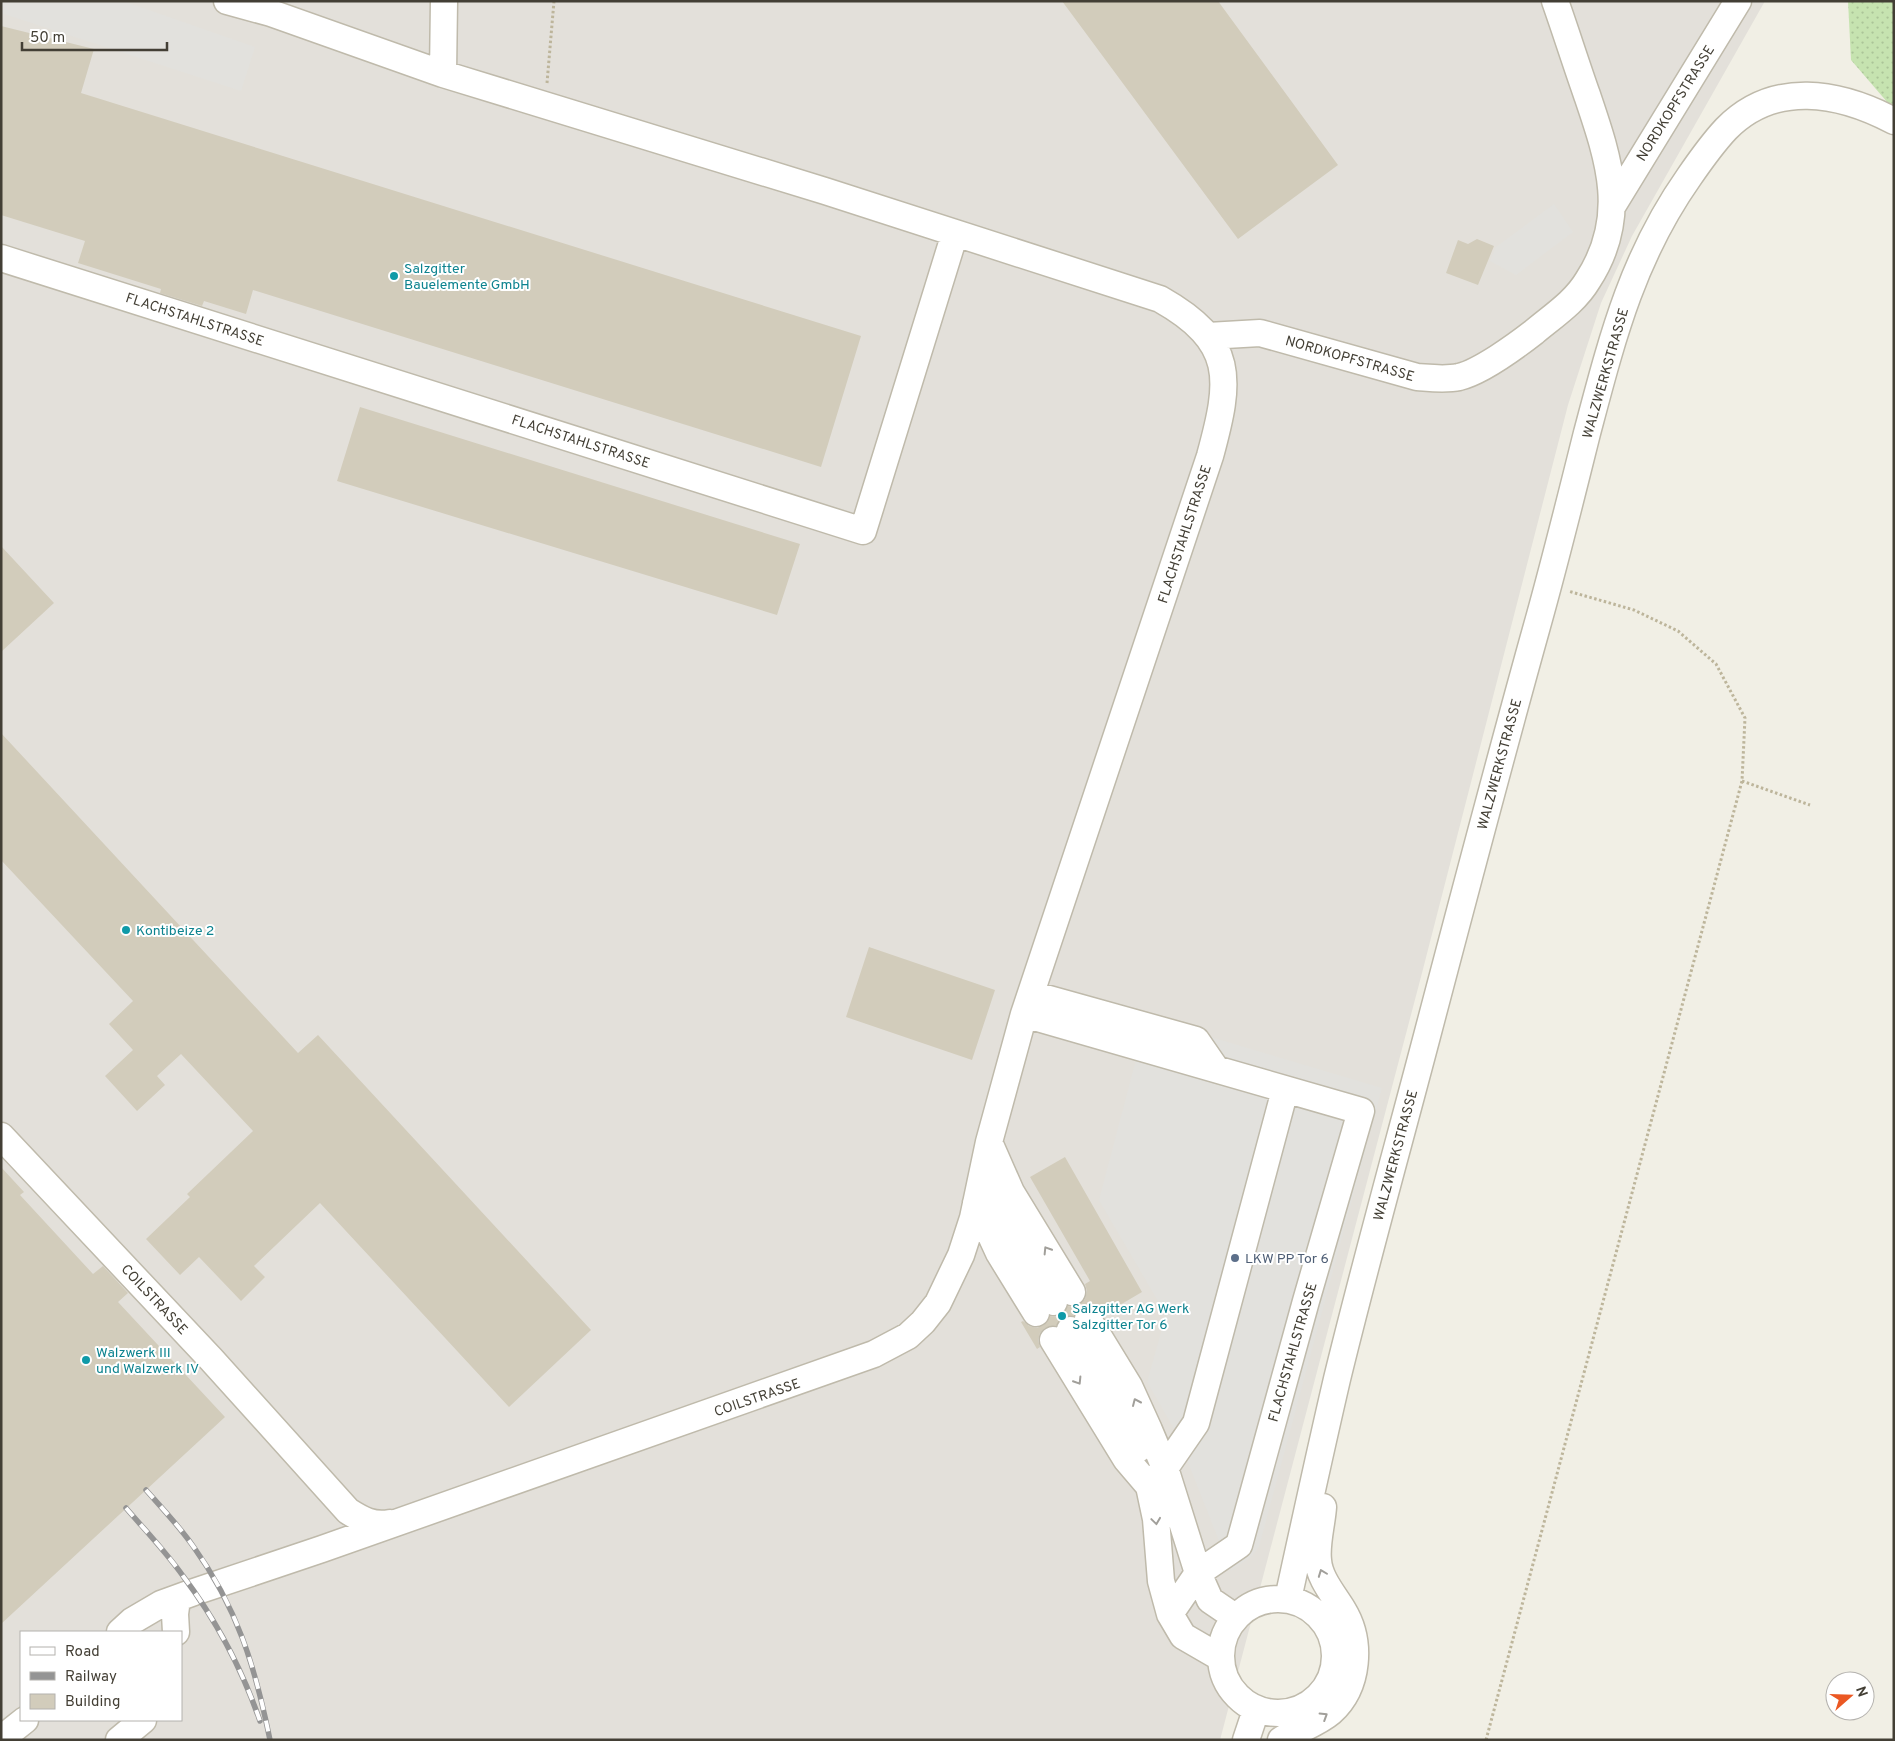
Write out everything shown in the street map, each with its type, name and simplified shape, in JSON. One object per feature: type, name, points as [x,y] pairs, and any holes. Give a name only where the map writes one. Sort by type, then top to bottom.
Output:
[{"type":"street","name":"FLACHSTAHLSTRASSE","points":[[227,1],[271,13],[442,74],[825,191],[1160,300],[1179,310],[1198,324],[1208,336],[1217,350],[1223,370],[1224,390],[1221,416],[1210,456],[1028,1004],[989,1142]]},
{"type":"street","points":[[442,74],[444,1]]},
{"type":"street","name":"NORDKOPFSTRASSE","points":[[1208,336],[1260,333],[1417,377],[1440,379],[1460,376],[1483,366],[1522,342],[1573,300],[1588,280],[1603,252],[1610,228],[1612,179],[1606,150],[1555,1]]},
{"type":"street","name":"NORDKOPFSTRASSE","points":[[1612,205],[1738,1]]},
{"type":"street","name":"WALZWERKSTRASSE","points":[[1288,1599],[1337,1382],[1366,1265],[1601,380],[1627,294],[1640,262],[1676,196],[1725,130],[1742,115],[1764,103],[1802,95],[1846,100],[1875,111],[1894,121]]},
{"type":"street","name":"FLACHSTAHLSTRASSE","points":[[1,258],[863,531],[955,233]]},
{"type":"street","name":"FLACHSTAHLSTRASSE","points":[[1028,1004],[1196,1040],[1216,1068],[1361,1111],[1238,1545],[1198,1573],[1170,1614]]},
{"type":"street","points":[[1221,1658],[1183,1636],[1170,1614],[1161,1581],[1156,1519],[1157,1477],[1196,1423],[1285,1090]]},
{"type":"street","name":"COILSTRASSE","points":[[1,1136],[191,1338],[348,1511],[365,1522],[379,1525],[400,1521]]},
{"type":"street","points":[[978,1192],[1054,1302],[1011,1192],[989,1142]]},
{"type":"street","name":"COILSTRASSE","points":[[121,1631],[132,1621],[161,1604],[827,1372],[874,1354],[908,1336],[923,1322],[938,1303],[961,1255],[989,1142]]},
{"type":"street","points":[[1157,1477],[1126,1459],[1070,1329],[1129,1386],[1157,1477],[1210,1600],[1235,1617]]},
{"type":"street","points":[[1281,1740],[1331,1712],[1343,1698],[1351,1680],[1355,1662],[1355,1641],[1344,1611],[1328,1589],[1318,1561],[1337,1382]]},
{"type":"street","points":[[1271,1598],[1288,1599],[1306,1605],[1321,1617],[1331,1634],[1336,1653],[1334,1672],[1325,1689],[1312,1703],[1294,1712],[1275,1714],[1256,1710],[1240,1699],[1227,1684],[1221,1658],[1224,1637],[1235,1617],[1255,1603],[1271,1598]]},
{"type":"street","points":[[176,1631],[175,1614],[177,1599]]},
{"type":"street","points":[[1246,1740],[1256,1710]]},
{"type":"street","points":[[119,1740],[142,1721]]},
{"type":"path","points":[[545,106],[554,1]]},
{"type":"path","points":[[1486,1740],[1742,781],[1745,718],[1716,664],[1678,631],[1634,610],[1548,585]]},
{"type":"path","points":[[1742,781],[1810,805]]},
{"type":"shaded area","points":[[1,1],[1765,1],[1632,236],[1601,303],[1568,405],[1422,973],[1220,1740],[1,1740]]},
{"type":"shaded area","points":[[1,1],[123,1],[255,47],[241,91],[1,13]]},
{"type":"shaded area","points":[[1554,204],[1573,232],[1516,275],[1490,261],[1496,247]]},
{"type":"shaded area","name":"LKW PP Tor 6","points":[[1147,1018],[1382,1088],[1259,1547],[1251,1557],[1231,1571],[1176,1432],[1147,1382],[1166,1315],[1099,1200]]},
{"type":"green space","points":[[1848,1],[1894,1],[1894,110],[1851,60]]},
{"type":"building","points":[[1062,1],[1218,1],[1338,165],[1238,239]]},
{"type":"building","name":"Salzgitter Bauelemente GmbH","points":[[1,26],[94,49],[81,93],[861,336],[821,467],[253,290],[246,314],[204,301],[202,306],[160,293],[161,289],[78,263],[85,241],[1,215]]},
{"type":"building","points":[[1477,239],[1494,246],[1478,285],[1446,273],[1458,240],[1468,244]]},
{"type":"building","points":[[360,407],[800,544],[777,615],[337,481]]},
{"type":"building","points":[[1,546],[54,603],[1,652]]},
{"type":"building","points":[[1,733],[298,1053],[318,1035],[591,1330],[509,1407],[320,1203],[254,1266],[265,1277],[241,1301],[199,1257],[180,1275],[146,1239],[190,1197],[187,1194],[253,1131],[181,1054],[157,1076],[165,1085],[137,1111],[105,1076],[133,1050],[109,1024],[133,1001],[1,860]]},
{"type":"building","points":[[869,947],[995,990],[972,1060],[846,1017]]},
{"type":"building","points":[[1065,1157],[1142,1292],[1108,1312],[1106,1308],[1101,1311],[1096,1306],[1088,1304],[1081,1306],[1075,1311],[1074,1316],[1063,1317],[1056,1326],[1045,1328],[1040,1333],[1038,1340],[1040,1347],[1037,1349],[1021,1322],[1023,1321],[1029,1326],[1037,1328],[1044,1325],[1050,1316],[1062,1315],[1068,1306],[1079,1305],[1085,1299],[1087,1291],[1085,1284],[1090,1281],[1030,1177]]},
{"type":"building","name":"Walzwerk III und Walzwerk IV","points":[[1,1167],[24,1192],[20,1195],[93,1274],[103,1266],[128,1293],[118,1302],[225,1417],[1,1624]]},
{"type":"railway","points":[[146,1490],[188,1539],[208,1569],[233,1615],[251,1662],[270,1740]]},
{"type":"railway","points":[[126,1508],[170,1558],[206,1610],[236,1664],[260,1721]]},
{"type":"place","name":"Salzgitter Bauelemente GmbH","points":[[394,276]]},
{"type":"place","name":"Kontibeize 2","points":[[126,930]]},
{"type":"place","name":"LKW PP Tor 6","points":[[1235,1258]]},
{"type":"place","name":"Salzgitter AG Werk Salzgitter Tor 6","points":[[1062,1316]]},
{"type":"place","name":"Walzwerk III und Walzwerk IV","points":[[86,1360]]}]
